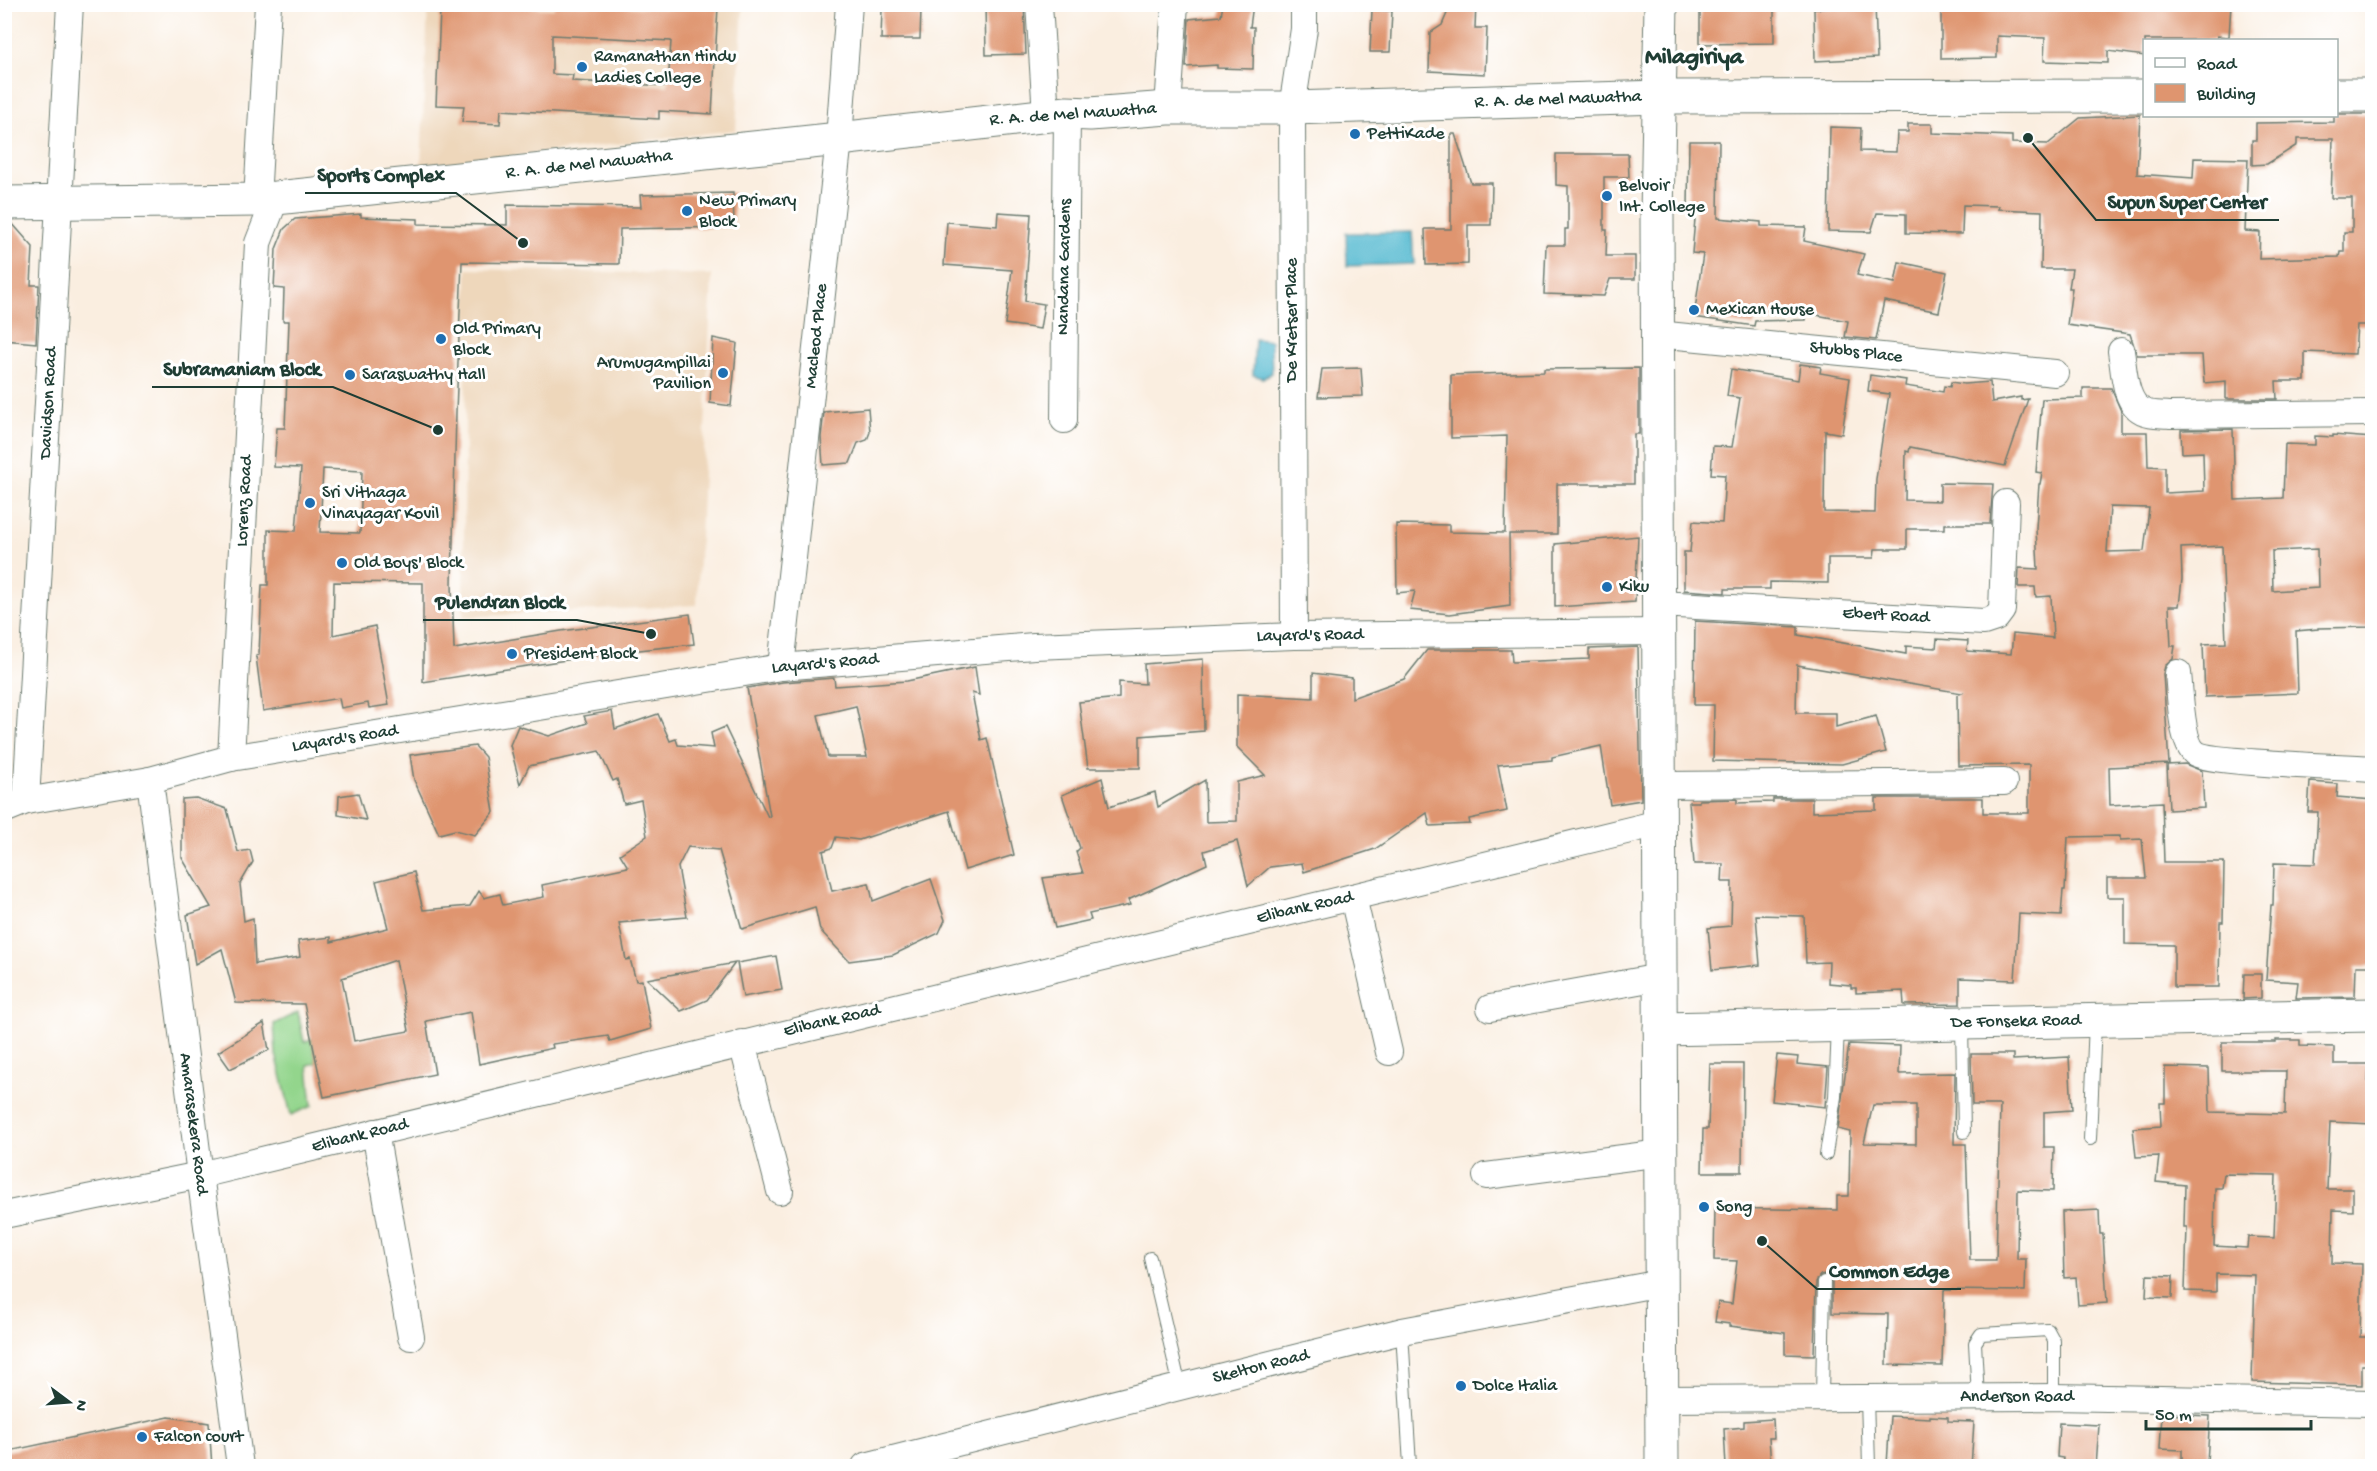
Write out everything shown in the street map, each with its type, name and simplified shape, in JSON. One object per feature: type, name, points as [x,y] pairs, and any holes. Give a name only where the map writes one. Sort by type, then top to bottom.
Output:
[{"type":"main road","points":[[1661,4],[1657,334],[1662,1467]]},
{"type":"main road","points":[[2338,95],[2373,95]]},
{"type":"main road","name":"R. A. de Mel Mawatha","points":[[4,203],[256,199],[839,139],[1056,114],[1090,114],[1168,108],[1292,108],[1661,97],[2143,96]]},
{"type":"main road","name":"De Fonseka Road","points":[[1660,1029],[2373,1016]]},
{"type":"street","name":"Davidson Road","points":[[15,806],[59,203],[70,4]]},
{"type":"street","name":"Lorenz Road","points":[[231,758],[258,243],[256,199],[268,4]]},
{"type":"street","name":"Macleod Place","points":[[781,667],[839,139],[849,4]]},
{"type":"street","name":"Nandana Gardens","points":[[1039,4],[1056,114],[1064,420]]},
{"type":"street","points":[[1168,108],[1175,4]]},
{"type":"street","name":"De Kretser Place","points":[[1294,636],[1292,108],[1304,29],[1304,4]]},
{"type":"street","points":[[256,199],[258,243]]},
{"type":"street","name":"Stubbs Place","points":[[1657,334],[2055,373]]},
{"type":"street","points":[[2121,351],[2129,394],[2135,405],[2144,412],[2169,415],[2373,412]]},
{"type":"street","name":"Ebert Road","points":[[1659,618],[1984,622],[1996,618],[2002,610],[2006,504]]},
{"type":"street","name":"Layard's Road","points":[[15,806],[150,780],[231,758],[781,667],[1034,646],[1659,618]]},
{"type":"street","points":[[2178,673],[2188,742],[2195,753],[2208,757],[2267,763],[2373,769]]},
{"type":"street","name":"Amarasekera Road","points":[[150,780],[240,1467]]},
{"type":"street","points":[[1659,785],[2004,782]]},
{"type":"street","name":"Elibank Road","points":[[4,1215],[200,1174],[1659,823]]},
{"type":"street","points":[[1353,897],[1389,1052]]},
{"type":"street","points":[[1490,1008],[1660,977]]},
{"type":"street","points":[[742,1043],[780,1191]]},
{"type":"street","points":[[375,1132],[411,1337]]},
{"type":"street","points":[[1486,1176],[1661,1153]]},
{"type":"street","name":"Skelton Road","points":[[865,1467],[1402,1331],[1661,1284]]},
{"type":"street","name":"Anderson Road","points":[[1661,1399],[2054,1397],[2373,1403]]},
{"type":"lane","points":[[2090,1138],[2095,1021]]},
{"type":"lane","points":[[1962,1023],[1964,1132]]},
{"type":"lane","points":[[1826,1154],[1834,1097],[1838,1025]]},
{"type":"lane","points":[[1150,1258],[1180,1387]]},
{"type":"lane","points":[[1822,1398],[1824,1282]]},
{"type":"lane","points":[[1978,1397],[1975,1343],[1981,1334],[2048,1330],[2054,1341],[2054,1397]]},
{"type":"lane","points":[[1402,1331],[1410,1467]]},
{"type":"lane","points":[[1867,1398],[1869,1467]]},
{"type":"shaded area","name":"Ramanathan Hindu Ladies College","points":[[428,5],[743,5],[736,130],[421,167]]},
{"type":"shaded area","points":[[467,269],[712,275],[697,605],[463,617]]},
{"type":"green space","points":[[298,1012],[304,1042],[311,1039],[317,1063],[308,1065],[312,1106],[291,1115],[276,1054],[274,1024]]},
{"type":"water","points":[[1412,232],[1414,264],[1347,266],[1346,233]]},
{"type":"water","points":[[1255,339],[1271,341],[1272,373],[1263,378],[1253,375]]},
{"type":"building","points":[[473,4],[554,9],[554,4],[672,9],[673,5],[718,7],[712,114],[659,111],[659,119],[501,110],[500,124],[462,122],[464,106],[436,105],[440,10],[473,11]],"holes":[[[552,35],[671,41],[668,86],[572,81],[573,75],[552,74]]]},
{"type":"building","points":[[985,4],[1024,4],[1026,54],[986,55]]},
{"type":"building","points":[[1223,4],[1253,4],[1250,27],[1254,27],[1253,69],[1217,68],[1217,65],[1186,67],[1189,19],[1221,16]]},
{"type":"building","points":[[1451,4],[1476,4],[1475,28],[1487,28],[1485,74],[1429,71],[1430,33],[1442,25]]},
{"type":"building","points":[[1700,4],[1774,4],[1774,43],[1700,44]]},
{"type":"building","points":[[1833,4],[1875,4],[1877,58],[1815,61],[1814,9],[1834,8]]},
{"type":"building","points":[[1941,4],[2231,4],[2229,37],[2143,39],[2143,56],[2108,51],[2108,63],[2044,61],[2045,38],[1997,36],[1997,58],[1941,59]]},
{"type":"building","points":[[882,9],[921,10],[920,39],[881,39]]},
{"type":"building","points":[[1372,10],[1392,11],[1390,52],[1370,52]]},
{"type":"building","points":[[2338,114],[2373,114],[2373,288],[2369,288],[2368,325],[2357,325],[2355,354],[2305,352],[2305,381],[2276,381],[2277,399],[2226,399],[2226,381],[2204,383],[2202,355],[2137,355],[2130,334],[2067,325],[2072,269],[2041,269],[2042,211],[1963,205],[1962,234],[1906,233],[1906,214],[1877,213],[1871,232],[1828,231],[1830,127],[1861,128],[1860,151],[1896,152],[1897,132],[1908,132],[1908,124],[1932,124],[1932,133],[2012,136],[2012,143],[2048,144],[2080,118],[2140,115],[2137,174],[2193,178],[2194,158],[2248,159],[2245,231],[2260,232],[2259,259],[2339,257],[2340,252],[2344,252],[2344,232],[2352,232],[2352,198],[2331,198],[2333,139],[2297,139],[2297,145],[2267,164],[2252,165],[2252,140],[2256,140],[2256,123],[2334,122],[2334,117],[2338,117]]},
{"type":"building","points":[[1451,134],[1455,134],[1471,183],[1492,183],[1491,225],[1468,225],[1468,264],[1426,265],[1425,229],[1451,229]]},
{"type":"building","points":[[1689,141],[1719,141],[1718,218],[1761,222],[1761,226],[1806,227],[1804,241],[1864,254],[1857,275],[1895,283],[1899,262],[1947,272],[1939,312],[1884,301],[1876,340],[1845,337],[1848,321],[1806,313],[1806,320],[1755,321],[1754,326],[1694,317],[1703,254],[1692,253],[1696,208],[1688,208]]},
{"type":"building","points":[[1556,154],[1628,154],[1629,177],[1604,177],[1604,230],[1607,230],[1606,256],[1635,256],[1635,279],[1610,279],[1604,296],[1544,294],[1546,245],[1565,245],[1565,229],[1568,229],[1568,186],[1556,185]]},
{"type":"building","points":[[733,193],[734,227],[620,229],[619,264],[462,262],[452,584],[454,649],[561,631],[690,614],[694,644],[612,653],[423,682],[423,583],[334,582],[333,635],[375,626],[389,705],[369,708],[368,703],[341,708],[339,698],[263,711],[256,656],[259,655],[262,585],[268,585],[268,530],[296,531],[301,468],[274,467],[277,428],[285,428],[289,321],[283,321],[284,289],[274,288],[276,249],[284,229],[295,219],[361,214],[361,217],[418,219],[418,224],[507,225],[507,205],[641,207],[640,195]],"holes":[[[323,469],[362,471],[360,533],[320,532]]]},
{"type":"building","points":[[998,212],[1031,214],[1025,301],[1044,304],[1040,329],[1005,324],[1012,270],[944,265],[947,222],[997,226]]},
{"type":"building","points":[[4,222],[11,222],[33,247],[31,285],[39,285],[36,343],[4,340]]},
{"type":"building","name":"Arumugampillai Pavilion","points":[[713,338],[737,343],[731,406],[710,403]]},
{"type":"building","points":[[1800,364],[1821,367],[1820,373],[1850,378],[1842,434],[1825,431],[1824,512],[1875,513],[1876,479],[1889,394],[1868,391],[1870,375],[1906,380],[1905,386],[1943,392],[1944,386],[1950,387],[1951,382],[1964,384],[1990,382],[1992,402],[2021,397],[2021,400],[2028,399],[2005,466],[1910,447],[1909,452],[1906,451],[1905,500],[1940,501],[1940,483],[1993,484],[1990,524],[1945,524],[1945,529],[1907,529],[1907,549],[1875,549],[1874,558],[1828,558],[1828,583],[1770,582],[1770,589],[1725,589],[1725,593],[1684,590],[1684,552],[1690,552],[1693,521],[1722,523],[1725,475],[1711,474],[1713,446],[1732,447],[1740,398],[1727,396],[1731,369],[1798,380]]},
{"type":"building","points":[[1361,368],[1363,396],[1318,397],[1322,369]]},
{"type":"building","points":[[1639,368],[1639,434],[1634,434],[1634,484],[1557,484],[1557,534],[1509,534],[1510,606],[1450,614],[1410,610],[1415,591],[1397,593],[1396,524],[1449,525],[1449,532],[1505,533],[1507,436],[1451,438],[1451,375],[1544,372],[1544,369]]},
{"type":"building","points":[[2083,388],[2111,388],[2121,411],[2121,432],[2147,432],[2148,466],[2165,467],[2165,493],[2204,491],[2203,452],[2182,453],[2181,430],[2233,429],[2235,500],[2283,498],[2285,444],[2315,445],[2315,436],[2373,438],[2373,627],[2318,628],[2296,631],[2298,693],[2205,697],[2203,644],[2226,643],[2222,546],[2181,548],[2182,579],[2179,606],[2169,606],[2171,646],[2175,646],[2173,659],[2165,666],[2163,674],[2169,764],[2109,767],[2110,805],[2162,802],[2164,862],[2224,862],[2219,987],[2174,987],[2174,945],[2125,944],[2125,897],[2107,897],[2107,878],[2146,878],[2142,839],[2120,840],[2120,836],[2068,837],[2061,916],[2019,914],[2015,980],[1960,978],[1960,1004],[1904,1005],[1903,991],[1856,993],[1856,988],[1851,988],[1851,985],[1828,983],[1829,962],[1806,963],[1804,916],[1756,915],[1760,965],[1712,970],[1708,928],[1731,926],[1732,882],[1722,882],[1723,864],[1694,864],[1689,802],[1737,799],[1737,803],[1773,802],[1773,799],[1812,799],[1812,812],[1876,810],[1876,798],[1983,798],[1983,813],[2029,813],[2029,765],[1958,766],[1957,695],[1962,693],[1797,665],[1796,713],[1836,713],[1836,727],[1876,716],[1886,752],[1842,764],[1713,761],[1714,705],[1694,705],[1695,621],[1798,627],[1798,635],[1906,654],[1906,646],[1936,648],[1937,639],[1968,641],[1967,651],[2011,654],[2013,634],[2053,638],[2051,596],[2036,597],[2035,587],[2018,587],[2019,568],[2038,569],[2036,528],[2042,473],[2036,472],[2042,399],[2083,398]],"holes":[[[2110,507],[2149,508],[2144,551],[2107,552]],[[2317,549],[2318,588],[2273,591],[2272,551]]]},
{"type":"building","points":[[868,408],[870,432],[867,440],[858,443],[850,463],[823,465],[821,437],[824,412]]},
{"type":"building","points":[[1638,536],[1635,602],[1555,607],[1555,544]]},
{"type":"building","points":[[1638,647],[1641,800],[1610,805],[1601,746],[1552,757],[1552,760],[1498,765],[1507,811],[1469,819],[1470,824],[1430,826],[1427,813],[1375,849],[1304,872],[1302,863],[1270,867],[1248,886],[1237,841],[1204,851],[1207,864],[1128,900],[1130,905],[1089,914],[1091,920],[1055,928],[1043,878],[1083,873],[1076,852],[1080,848],[1062,795],[1102,778],[1109,807],[1155,792],[1158,807],[1205,780],[1206,822],[1237,821],[1237,782],[1265,775],[1237,747],[1237,694],[1313,698],[1313,673],[1352,678],[1352,698],[1404,679],[1427,650],[1511,650],[1512,662],[1589,659],[1589,649]]},
{"type":"building","points":[[1203,659],[1204,731],[1140,736],[1140,768],[1088,768],[1079,702],[1119,698],[1119,682],[1145,684],[1144,664]]},
{"type":"building","points":[[975,667],[979,695],[972,693],[981,740],[987,738],[1014,855],[965,870],[949,811],[859,840],[836,837],[832,848],[823,851],[832,891],[869,883],[873,901],[931,879],[945,920],[939,933],[893,955],[849,961],[820,930],[815,907],[742,929],[719,850],[688,847],[678,867],[687,917],[619,923],[626,960],[630,959],[636,981],[642,980],[651,1029],[610,1041],[608,1036],[552,1044],[553,1048],[479,1064],[471,1012],[426,1021],[435,1074],[324,1097],[304,1004],[236,1003],[222,949],[195,964],[187,915],[211,907],[182,858],[182,799],[196,798],[227,809],[238,852],[250,850],[253,862],[240,884],[244,921],[253,918],[255,964],[300,957],[298,941],[331,937],[331,942],[388,928],[376,881],[414,872],[423,910],[470,906],[479,891],[484,898],[500,894],[503,905],[544,897],[542,885],[628,867],[620,854],[647,836],[641,800],[624,804],[617,779],[613,781],[599,751],[529,766],[520,784],[510,745],[518,726],[549,736],[587,723],[584,716],[612,711],[615,729],[658,714],[670,741],[676,739],[678,745],[714,748],[711,733],[725,727],[768,817],[770,816],[747,688],[783,682],[834,678],[835,686],[907,681]],"holes":[[[856,706],[867,757],[828,757],[818,715]],[[396,960],[409,1031],[354,1041],[342,978]]]},
{"type":"building","points":[[475,746],[485,757],[494,812],[475,835],[455,830],[439,834],[414,780],[410,755]]},
{"type":"building","points":[[2185,764],[2202,771],[2204,808],[2169,810],[2167,765]]},
{"type":"building","points":[[2310,782],[2338,784],[2337,797],[2373,800],[2373,966],[2356,966],[2355,997],[2296,998],[2298,982],[2266,980],[2271,905],[2273,905],[2274,863],[2315,864],[2318,812],[2308,812]]},
{"type":"building","points":[[358,793],[366,820],[338,815],[339,796]]},
{"type":"building","points":[[776,956],[782,990],[743,997],[737,963]]},
{"type":"building","points":[[735,963],[707,1000],[681,1011],[647,979]]},
{"type":"building","points":[[2244,974],[2261,974],[2261,998],[2243,999]]},
{"type":"building","points":[[264,1023],[269,1050],[230,1069],[218,1052]]},
{"type":"building","points":[[2276,1040],[2300,1040],[2300,1046],[2334,1047],[2334,1064],[2369,1064],[2368,1082],[2373,1082],[2373,1124],[2330,1122],[2327,1189],[2353,1189],[2353,1211],[2333,1210],[2332,1263],[2362,1264],[2360,1337],[2373,1337],[2373,1365],[2362,1365],[2362,1385],[2252,1382],[2255,1275],[2216,1274],[2216,1292],[2185,1291],[2187,1227],[2184,1227],[2185,1185],[2156,1182],[2159,1156],[2136,1157],[2133,1128],[2161,1126],[2160,1103],[2165,1103],[2165,1067],[2209,1068],[2210,1112],[2285,1114],[2286,1071],[2222,1071],[2222,1042],[2276,1042]],"holes":[[[2224,1174],[2276,1175],[2274,1238],[2248,1237],[2247,1248],[2214,1246],[2215,1188],[2222,1188]]]},
{"type":"building","points":[[1849,1044],[1900,1046],[1899,1074],[1955,1073],[1954,1144],[1966,1144],[1970,1260],[1996,1260],[2000,1105],[1972,1105],[1971,1054],[2013,1054],[2013,1060],[2069,1057],[2072,1110],[2044,1112],[2044,1147],[2054,1147],[2053,1191],[2018,1190],[2017,1259],[2026,1259],[2025,1291],[1944,1290],[1942,1366],[1887,1365],[1888,1314],[1832,1313],[1832,1282],[1831,1278],[1825,1274],[1820,1275],[1816,1282],[1814,1355],[1785,1354],[1785,1333],[1715,1322],[1718,1302],[1732,1304],[1737,1261],[1714,1260],[1715,1208],[1837,1210],[1837,1196],[1849,1196],[1850,1132],[1838,1129]],"holes":[[[1873,1105],[1916,1105],[1916,1144],[1864,1143]]]},
{"type":"building","points":[[1777,1055],[1798,1057],[1797,1064],[1828,1067],[1825,1107],[1772,1101]]},
{"type":"building","points":[[1710,1064],[1743,1064],[1742,1172],[1702,1172],[1703,1129],[1708,1129]]},
{"type":"building","points":[[2099,1210],[2100,1234],[2103,1234],[2107,1303],[2078,1305],[2076,1277],[2064,1278],[2062,1212]]},
{"type":"building","points":[[2147,1275],[2173,1276],[2172,1298],[2146,1297]]},
{"type":"building","points":[[2162,1414],[2210,1416],[2207,1462],[2182,1461],[2182,1450],[2160,1449]]},
{"type":"building","points":[[1890,1416],[1948,1417],[1948,1421],[1974,1422],[1971,1467],[1887,1465]]},
{"type":"building","name":"Falcon court","points":[[169,1417],[209,1423],[212,1467],[4,1467],[4,1452]]},
{"type":"building","points":[[1773,1419],[1774,1438],[1769,1438],[1771,1465],[1726,1467],[1724,1429],[1744,1427],[1744,1421]]},
{"type":"building","points":[[2059,1423],[2099,1425],[2096,1467],[2062,1467],[2063,1458],[2057,1457]]},
{"type":"place","name":"Ramanathan Hindu Ladies College","points":[[582,67]]},
{"type":"place","name":"PettiKade","points":[[1355,134]]},
{"type":"place","name":"Supun Super Center","points":[[2028,138]]},
{"type":"place","name":"Belvoir Int. College","points":[[1607,196]]},
{"type":"place","name":"New Primary Block","points":[[687,211]]},
{"type":"place","name":"Sports Complex","points":[[523,243]]},
{"type":"place","name":"Mexican House","points":[[1694,310]]},
{"type":"place","name":"Old Primary Block","points":[[441,339]]},
{"type":"place","name":"Arumugampillai Pavilion","points":[[723,373]]},
{"type":"place","name":"Saraswathy Hall","points":[[350,375]]},
{"type":"place","name":"Subramaniam Block","points":[[438,430]]},
{"type":"place","name":"Sri Vithaga Vinayagar Kovil","points":[[310,503]]},
{"type":"place","name":"Old Boys' Block","points":[[342,563]]},
{"type":"place","name":"Kiku","points":[[1607,587]]},
{"type":"place","name":"Pulendran Block","points":[[651,634]]},
{"type":"place","name":"President Block","points":[[512,654]]},
{"type":"place","name":"Song","points":[[1704,1207]]},
{"type":"place","name":"Common Edge","points":[[1762,1241]]},
{"type":"place","name":"Dolce Italia","points":[[1461,1386]]},
{"type":"place","name":"Falcon court","points":[[142,1437]]},
{"type":"district","name":"Milagiriya","points":[[1694,58]]}]
